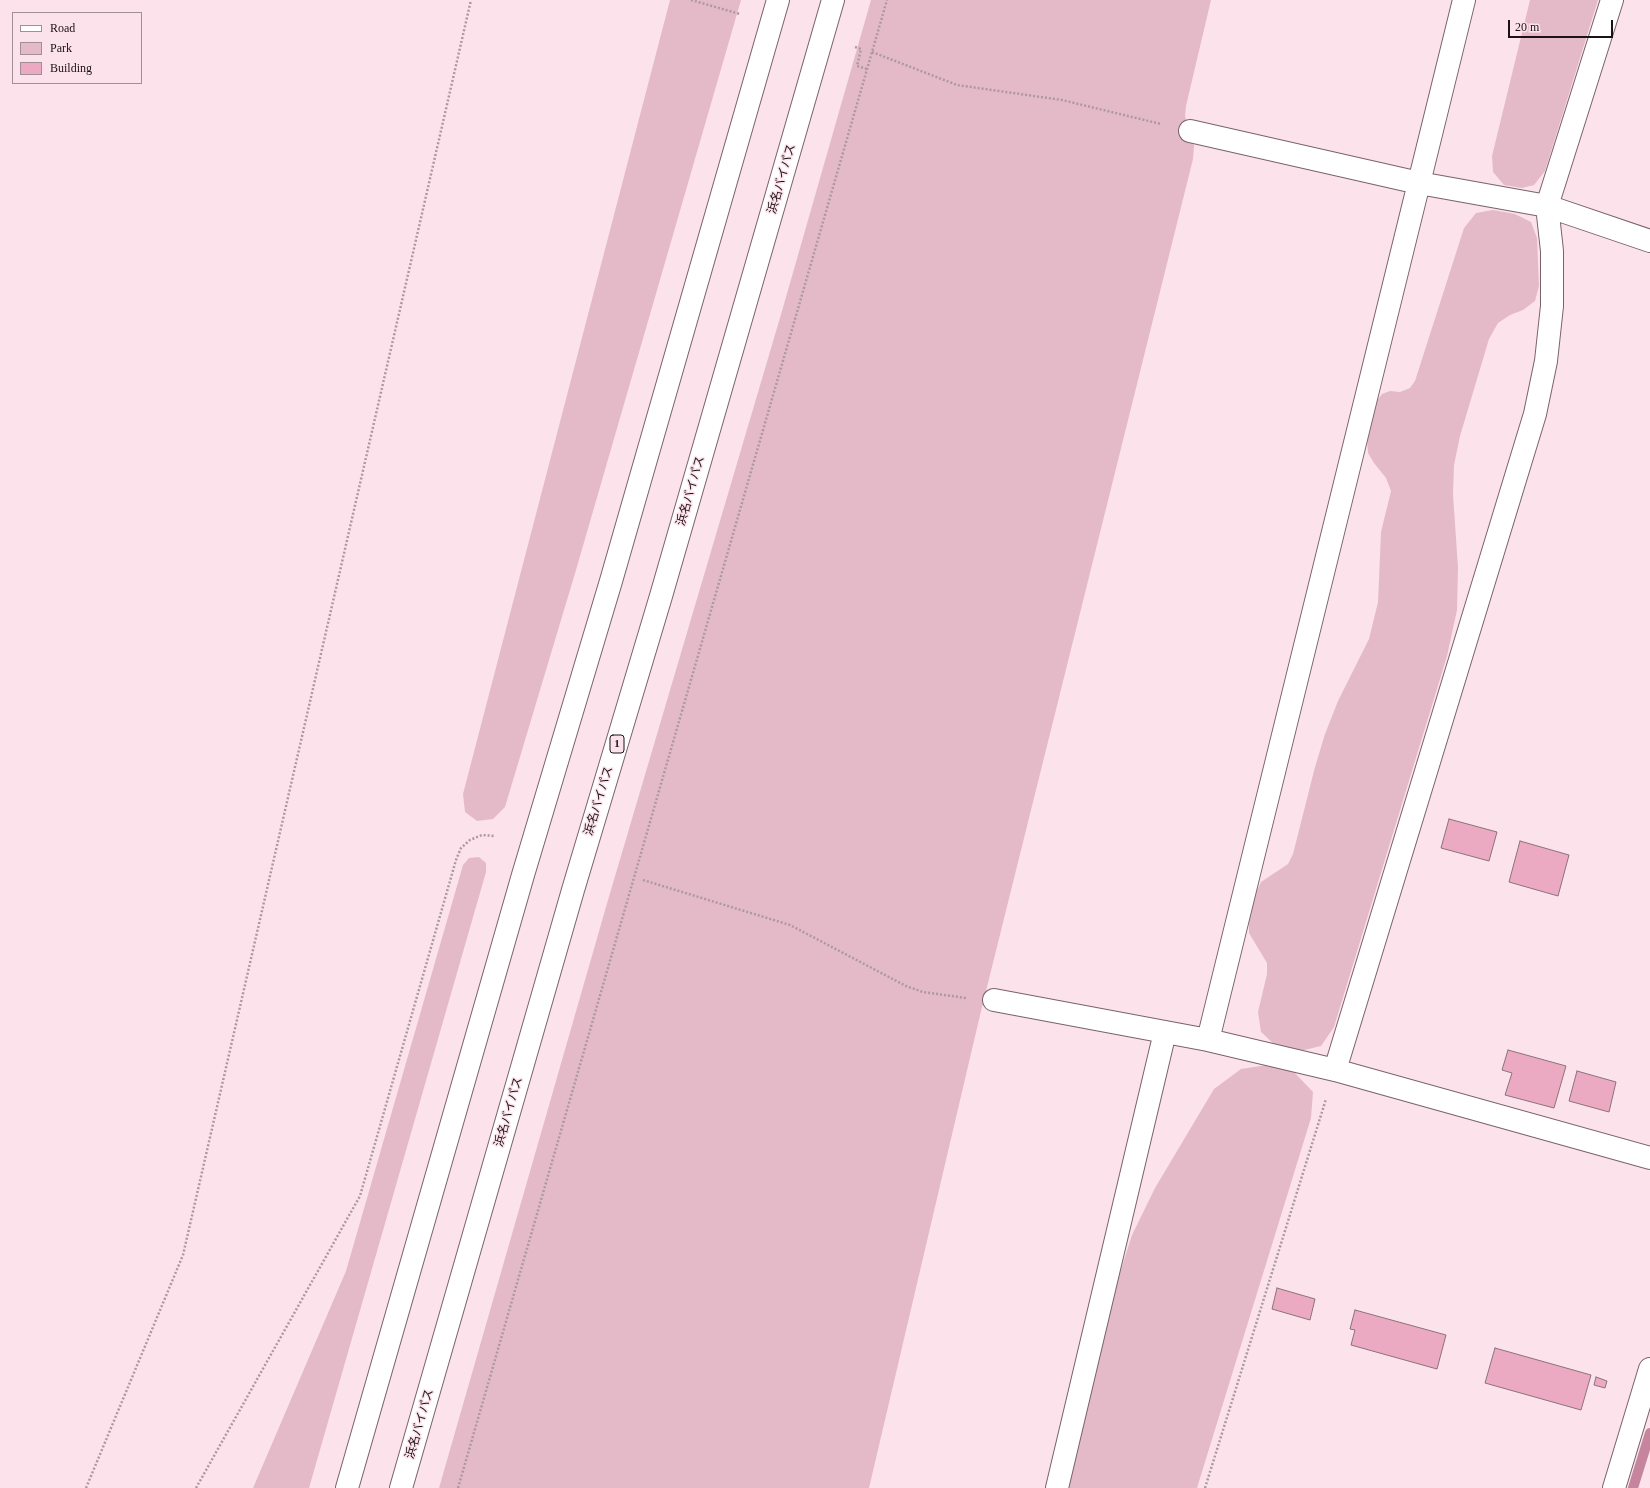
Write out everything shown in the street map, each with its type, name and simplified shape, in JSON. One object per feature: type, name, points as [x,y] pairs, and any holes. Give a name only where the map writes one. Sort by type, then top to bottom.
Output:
[{"type":"main road","points":[[347,1488],[523,875],[611,581],[778,0]]},
{"type":"main road","name":"浜名バイパス","points":[[401,1488],[573,890],[661,596],[833,0]]},
{"type":"main road","points":[[1208,1040],[1464,0]]},
{"type":"main road","points":[[1335,1070],[1535,414],[1546,361],[1552,306],[1552,251],[1547,206],[1612,0]]},
{"type":"main road","points":[[1190,131],[1419,183],[1547,206],[1650,241]]},
{"type":"main road","points":[[994,1000],[1208,1040],[1335,1070],[1650,1158]]},
{"type":"main road","points":[[1058,1488],[1165,1032]]},
{"type":"main road","points":[[1614,1488],[1650,1369]]},
{"type":"path","points":[[86,1488],[183,1254],[472,0]]},
{"type":"path","points":[[691,0],[740,14]]},
{"type":"path","points":[[458,1488],[887,0]]},
{"type":"path","points":[[855,47],[861,48],[857,66],[867,69]]},
{"type":"path","points":[[872,52],[957,85],[1080,103],[1190,131]]},
{"type":"path","points":[[196,1488],[360,1196],[456,860],[461,848],[470,840],[482,835],[495,836]]},
{"type":"path","points":[[643,880],[790,925],[906,986],[923,992],[941,996],[994,1000]]},
{"type":"path","points":[[1205,1488],[1335,1070]]},
{"type":"green space","points":[[670,0],[741,0],[576,570],[505,807],[493,819],[477,821],[465,812],[463,794]]},
{"type":"green space","points":[[871,0],[1211,0],[1186,106],[1185,116],[1194,146],[1193,159],[981,1011],[869,1488],[439,1488],[608,900],[782,311]]},
{"type":"green space","points":[[1530,0],[1598,0],[1545,171],[1534,185],[1522,188],[1504,185],[1493,172],[1492,156]]},
{"type":"green space","points":[[1493,210],[1515,214],[1531,222],[1537,238],[1539,286],[1535,301],[1523,310],[1510,315],[1498,323],[1489,339],[1460,436],[1454,465],[1453,494],[1458,568],[1457,610],[1447,656],[1334,1027],[1321,1046],[1300,1051],[1276,1046],[1261,1032],[1258,1012],[1267,974],[1267,963],[1249,933],[1249,919],[1255,895],[1261,882],[1288,864],[1293,854],[1325,734],[1338,701],[1369,639],[1378,602],[1381,532],[1391,491],[1386,478],[1368,453],[1367,438],[1376,402],[1382,394],[1390,391],[1400,392],[1410,388],[1415,381],[1464,228],[1476,213]]},
{"type":"green space","points":[[479,857],[486,863],[486,872],[309,1488],[253,1488],[346,1271],[463,865],[469,858]]},
{"type":"green space","points":[[1267,1065],[1293,1071],[1313,1092],[1311,1118],[1197,1488],[1068,1488],[1117,1282],[1132,1235],[1155,1188],[1214,1089],[1241,1069]]},
{"type":"building","points":[[1449,819],[1497,832],[1489,861],[1441,848]]},
{"type":"building","points":[[1520,841],[1569,855],[1558,896],[1509,882]]},
{"type":"building","points":[[1508,1050],[1566,1066],[1554,1108],[1505,1095],[1512,1073],[1502,1070]]},
{"type":"building","points":[[1577,1071],[1616,1082],[1609,1112],[1569,1101]]},
{"type":"building","points":[[1277,1288],[1315,1299],[1310,1320],[1272,1309]]},
{"type":"building","points":[[1355,1310],[1446,1335],[1437,1369],[1351,1345],[1355,1330],[1350,1329]]},
{"type":"building","points":[[1495,1348],[1591,1375],[1581,1410],[1485,1383]]},
{"type":"building","points":[[1596,1377],[1607,1381],[1605,1388],[1594,1385]]},
{"type":"waterway","points":[[1633,1488],[1650,1433]]}]
